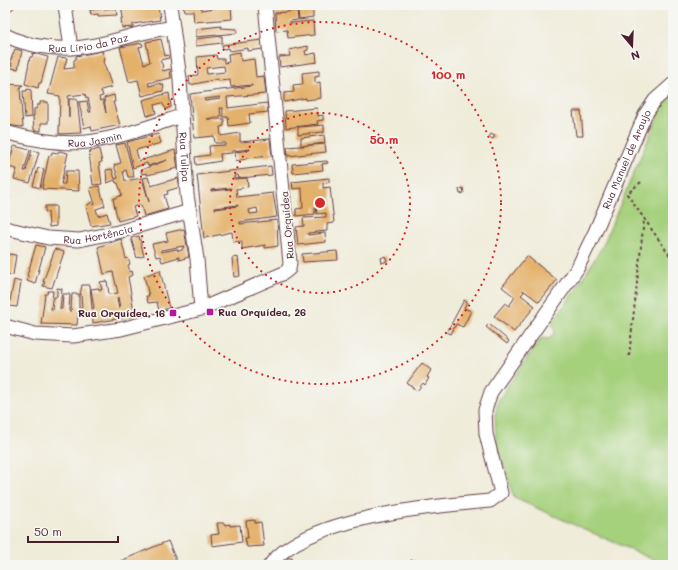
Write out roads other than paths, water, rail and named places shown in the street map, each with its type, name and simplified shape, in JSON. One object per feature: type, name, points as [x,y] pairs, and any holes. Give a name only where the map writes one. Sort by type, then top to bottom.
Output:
[{"type":"street","points":[[65,5],[71,48]]},
{"type":"street","name":"Rua Tulipa","points":[[170,5],[180,79],[181,116],[201,309]]},
{"type":"street","name":"Rua Orquídea","points":[[5,326],[35,334],[73,336],[121,329],[201,309],[284,273],[289,269],[290,264],[265,5]]},
{"type":"street","name":"Rua Lírio da Paz","points":[[5,35],[31,44],[58,49],[95,45],[162,28],[173,28]]},
{"type":"street","name":"Rua Manuel de Araujo","points":[[270,565],[278,554],[301,541],[348,521],[430,507],[490,501],[498,497],[501,493],[486,434],[486,410],[491,392],[578,269],[645,115],[654,100],[673,84]]},
{"type":"street","name":"Rua Jasmin","points":[[5,132],[59,142],[86,142],[118,136],[181,116]]},
{"type":"street","name":"Rua Hortência","points":[[5,228],[48,238],[79,240],[118,232],[190,211]]},
{"type":"place","name":"Rua Orquídea, 26","points":[[210,312]]},
{"type":"place","name":"Rua Orquídea, 16","points":[[173,313]]}]
